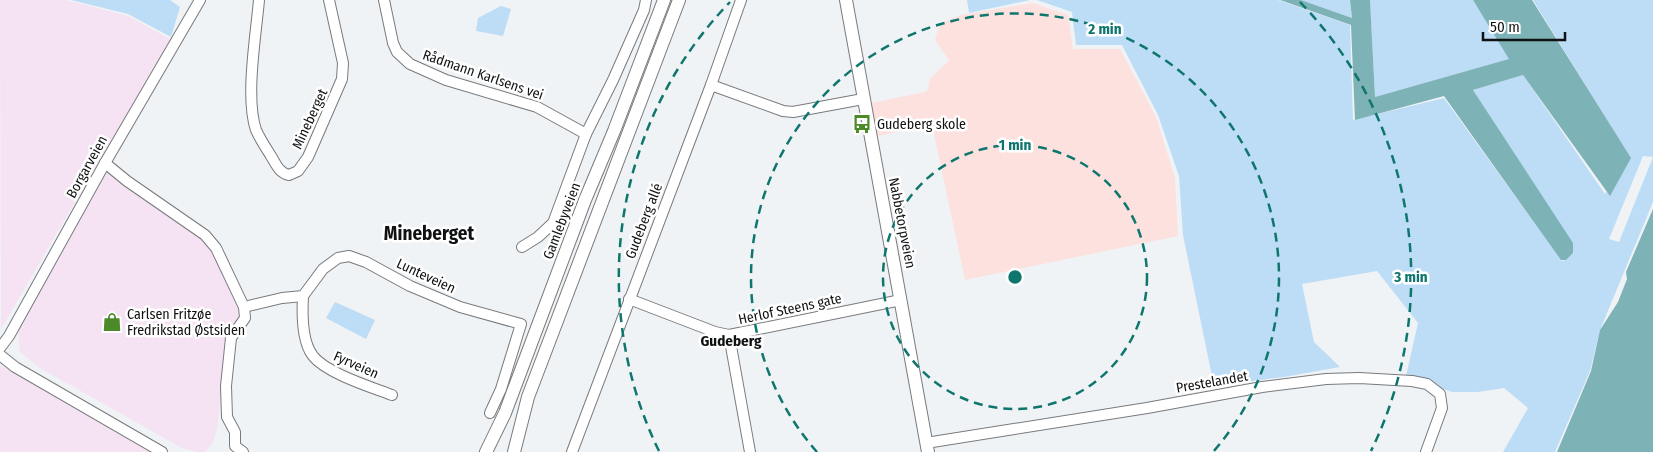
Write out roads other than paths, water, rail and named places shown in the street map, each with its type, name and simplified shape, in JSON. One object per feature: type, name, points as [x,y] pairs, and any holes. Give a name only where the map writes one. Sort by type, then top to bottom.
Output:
[{"type":"street","name":"Borgarveien","points":[[0,348],[9,336],[105,163],[200,0]]},
{"type":"street","name":"Mineberget","points":[[260,0],[253,79],[253,114],[256,129],[278,168],[282,173],[289,175],[298,171],[308,157],[342,79],[343,63],[329,0]]},
{"type":"street","name":"Rådmann Karlsens vei","points":[[384,0],[393,43],[398,52],[410,64],[446,80],[537,107],[586,134]]},
{"type":"street","points":[[522,247],[538,237],[553,223],[586,134],[617,71],[644,10],[646,0]]},
{"type":"street","name":"Gamlebyveien","points":[[486,452],[505,413],[585,200],[614,131],[664,0]]},
{"type":"street","points":[[514,452],[528,397],[679,0]]},
{"type":"street","name":"Gudeberg allé","points":[[572,452],[711,85],[741,0]]},
{"type":"street","name":"Nabbetorpveien","points":[[846,0],[927,447]]},
{"type":"street","points":[[711,85],[783,111],[793,112],[864,99]]},
{"type":"street","points":[[105,163],[132,185],[205,235],[216,248],[244,307],[245,318],[231,338],[226,386],[227,417],[235,432],[235,446],[243,452]]},
{"type":"street","name":"Lunteveien","points":[[303,296],[323,269],[338,258],[349,256],[366,262],[410,286],[460,307],[521,324],[501,389],[490,413]]},
{"type":"street","points":[[244,307],[282,298],[303,296]]},
{"type":"street","name":"Fyrveien","points":[[303,296],[302,318],[308,347],[313,357],[331,370],[392,396]]},
{"type":"street","name":"Herlof Steens gate","points":[[629,299],[715,332],[729,335],[901,300]]},
{"type":"street","points":[[729,335],[750,452]]},
{"type":"street","points":[[0,354],[23,371],[162,452]]},
{"type":"street","name":"Prestelandet","points":[[927,447],[1262,387],[1326,379],[1359,378],[1412,381],[1427,384],[1440,394],[1442,408],[1426,452]]},
{"type":"place","name":"Gudeberg skole","points":[[862,124]]},
{"type":"place","name":"Carlsen Fritzøe Fredrikstad Østsiden","points":[[112,322]]},
{"type":"district","name":"Mineberget","points":[[429,233]]},
{"type":"district","name":"Gudeberg","points":[[731,341]]}]
